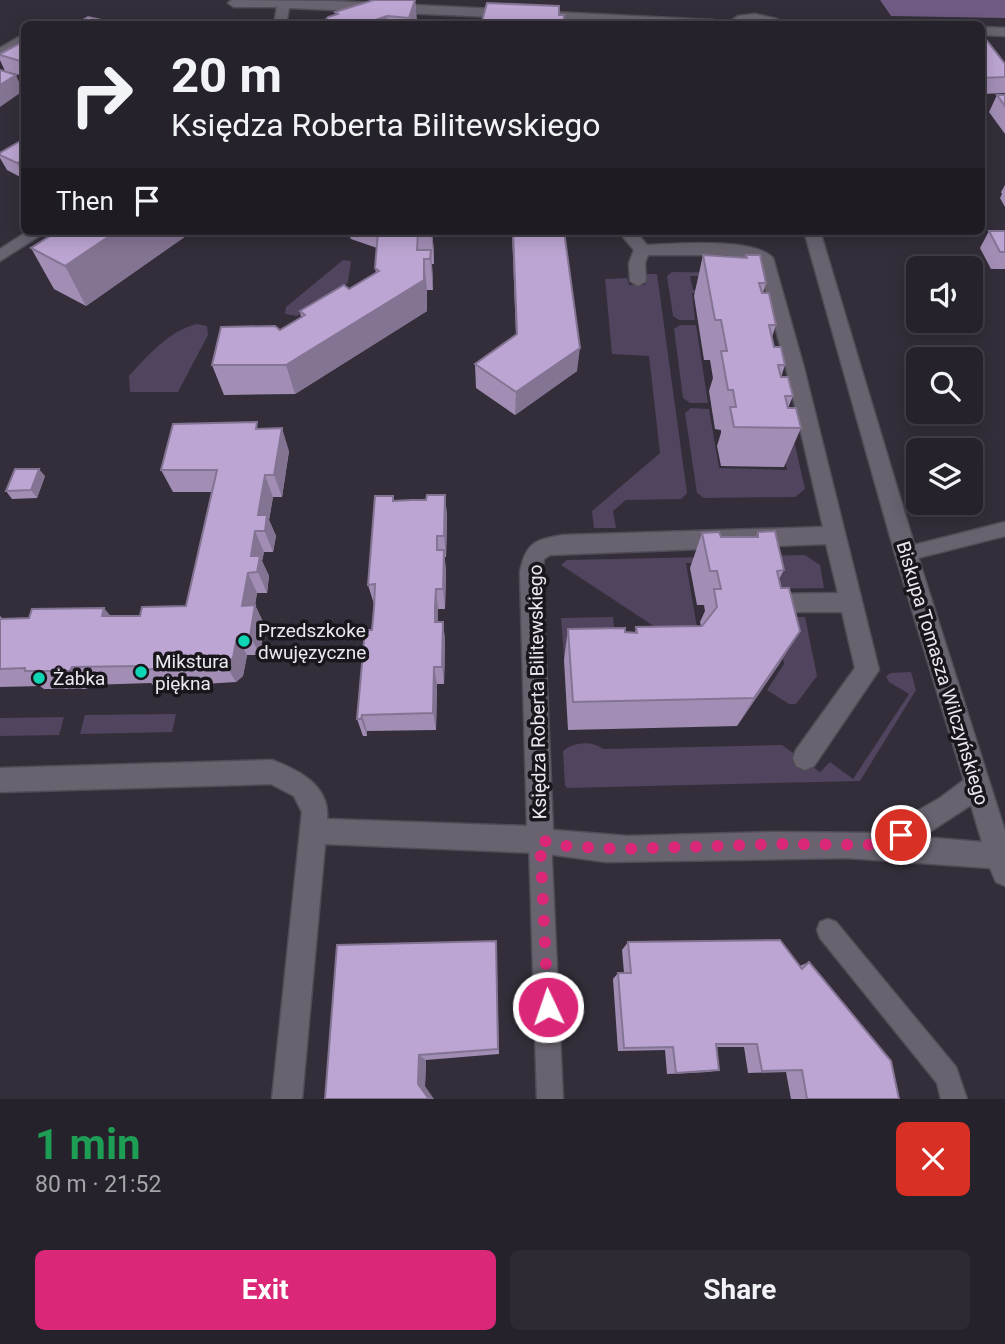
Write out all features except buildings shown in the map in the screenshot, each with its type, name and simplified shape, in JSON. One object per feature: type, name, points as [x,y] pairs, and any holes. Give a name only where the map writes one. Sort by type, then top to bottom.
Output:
[{"type":"street","points":[[234,3],[284,3],[652,21]]},
{"type":"street","points":[[281,21],[284,3]]},
{"type":"street","points":[[736,21],[754,18],[766,21]]},
{"type":"street","points":[[985,32],[1003,35]]},
{"type":"street","points":[[0,53],[21,40]]},
{"type":"street","points":[[0,256],[33,235]]},
{"type":"street","points":[[630,235],[642,250],[638,263],[638,281]]},
{"type":"street","name":"Biskupa Tomasza Wilczyńskiego","points":[[813,235],[906,554],[1003,860]]},
{"type":"street","points":[[642,250],[758,253],[765,258],[836,535],[867,670],[805,758]]},
{"type":"street","points":[[748,284],[772,284]]},
{"type":"street","name":"Księdza Roberta Bilitewskiego","points":[[540,840],[531,572],[534,555],[545,547],[563,544],[836,535]]},
{"type":"street","points":[[772,603],[851,602]]},
{"type":"street","points":[[0,780],[272,772],[303,787],[315,811],[288,1099]]},
{"type":"street","points":[[883,845],[949,807],[978,784]]},
{"type":"street","name":"Księdza Roberta Bilitewskiego","points":[[314,831],[540,840],[565,846],[620,849],[781,844],[883,845],[1003,860]]},
{"type":"lane","points":[[906,554],[1005,529]]},
{"type":"lane","points":[[540,840],[550,1099]]},
{"type":"lane","points":[[828,930],[947,1076],[954,1099]]},
{"type":"shaded area","points":[[880,0],[1005,0],[1005,18],[891,16]]},
{"type":"shaded area","points":[[343,260],[351,261],[348,282],[340,291],[297,316],[285,314],[286,307]]},
{"type":"shaded area","points":[[672,272],[754,273],[757,277],[690,276],[693,290],[760,291],[805,489],[795,497],[704,498],[697,493],[685,413],[691,408],[709,409],[719,468],[787,470],[750,294],[692,293],[695,320],[679,320],[673,316],[667,276]]},
{"type":"shaded area","points":[[645,274],[657,274],[687,493],[681,499],[626,500],[613,511],[616,528],[594,528],[592,511],[660,453],[649,356],[612,354],[605,279],[627,278],[629,285],[645,285]]},
{"type":"shaded area","points":[[197,324],[207,326],[208,335],[178,392],[130,392],[129,376],[143,360],[168,338]]},
{"type":"shaded area","points":[[680,325],[696,325],[708,403],[690,403],[683,398],[674,329]]},
{"type":"shaded area","points":[[805,555],[820,565],[824,588],[767,589],[686,563],[699,639],[690,650],[561,565],[567,560]]},
{"type":"shaded area","points":[[613,617],[617,655],[564,657],[561,618]]},
{"type":"shaded area","points":[[774,617],[805,617],[817,676],[796,704],[789,704],[767,690],[784,664]]},
{"type":"shaded area","points":[[911,672],[916,690],[860,781],[567,788],[565,785],[563,751],[583,743],[594,744],[603,749],[782,745],[820,772],[830,762],[853,779],[909,694],[889,682],[886,676],[891,673]]},
{"type":"shaded area","points":[[176,714],[172,732],[80,734],[85,715]]},
{"type":"shaded area","points":[[64,717],[59,735],[0,736],[0,718]]},
{"type":"place","name":"Przedszkoke dwujęzyczne","points":[[244,641]]},
{"type":"place","name":"Mikstura piękna","points":[[141,672]]},
{"type":"place","name":"Żabka","points":[[39,678]]},
{"type":"route","points":[[548,1007],[540,840],[565,846],[620,849],[781,844],[883,845],[901,835]]}]
